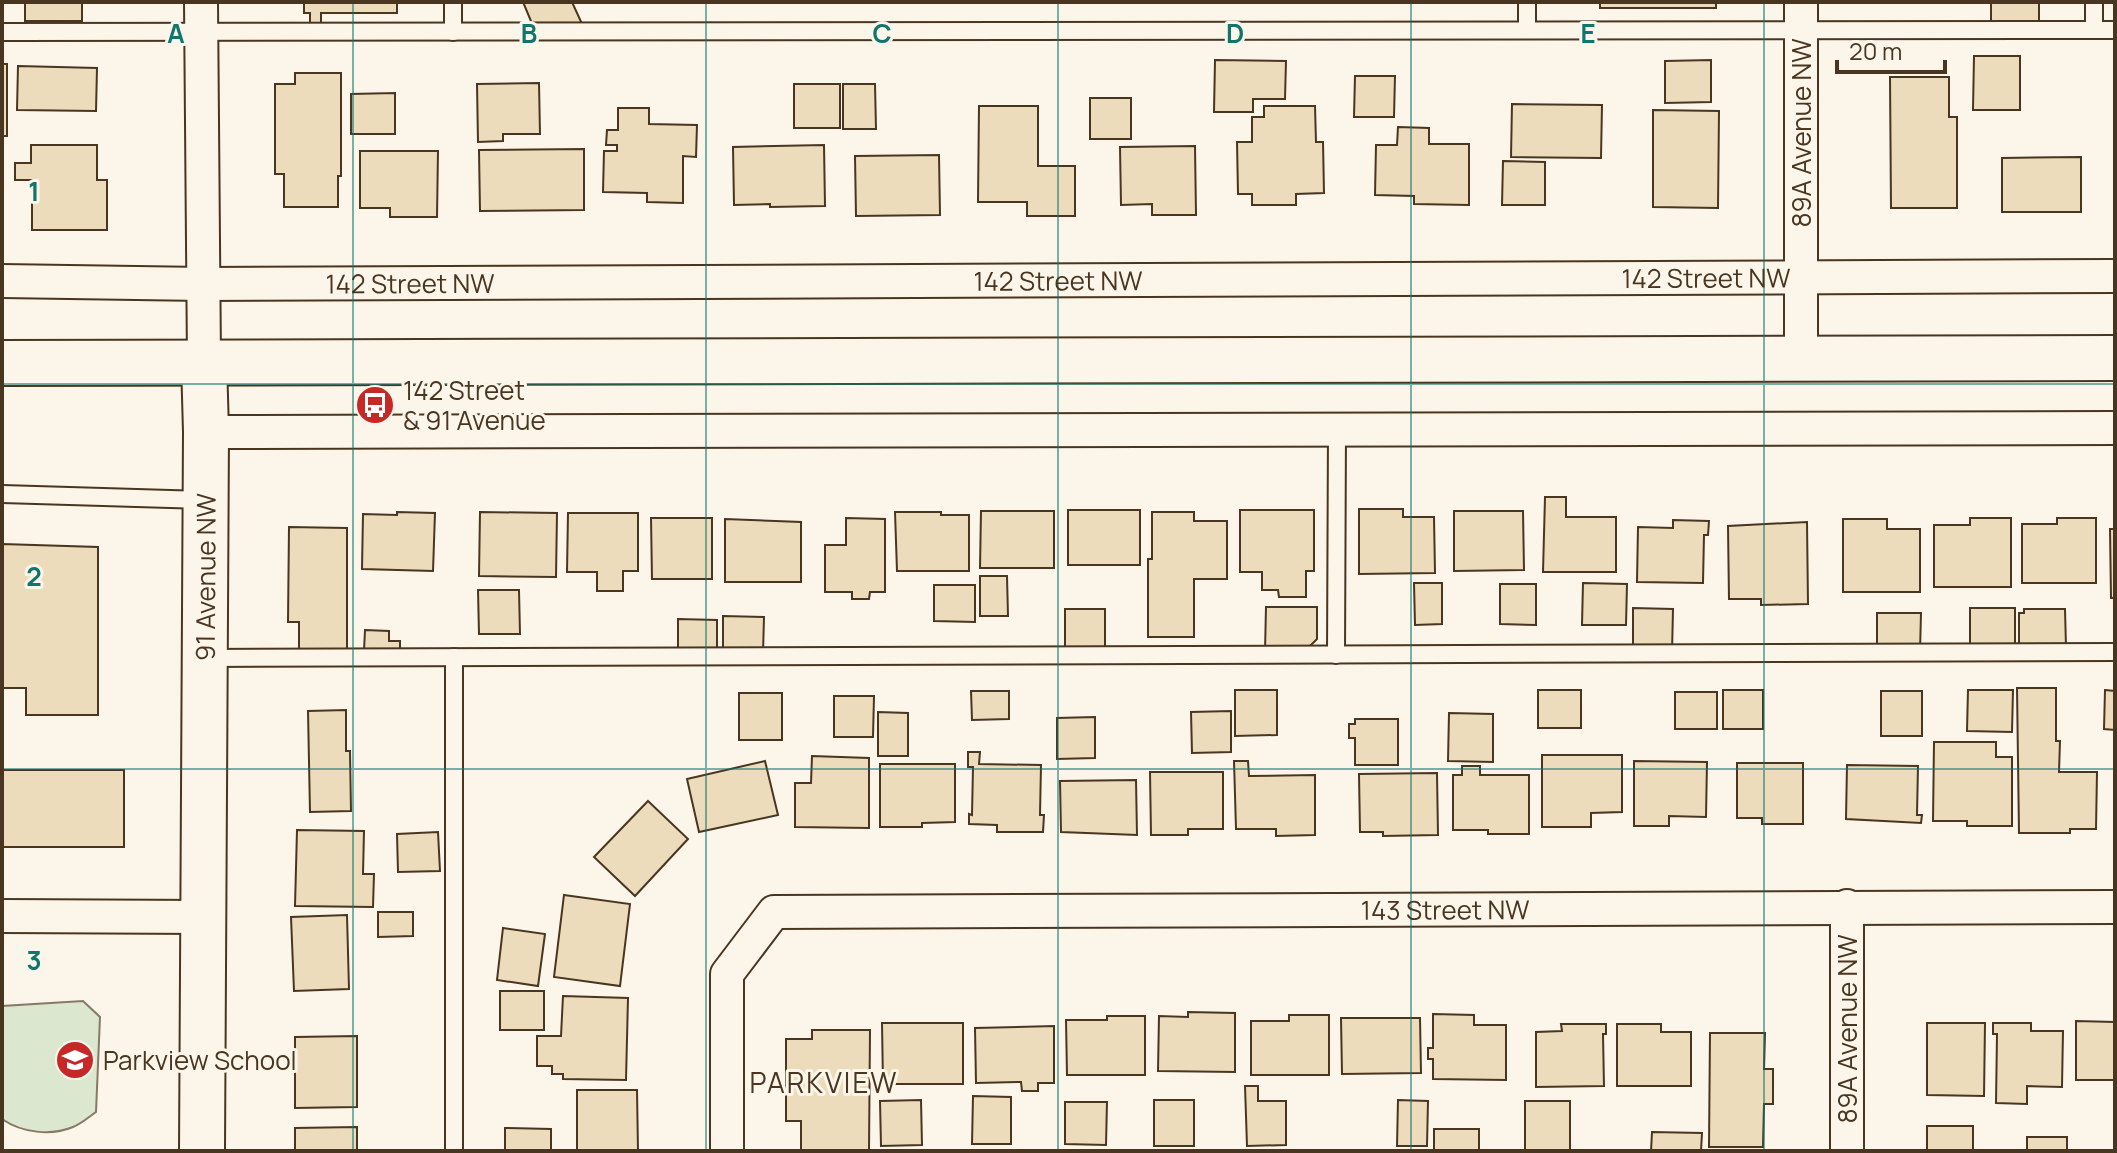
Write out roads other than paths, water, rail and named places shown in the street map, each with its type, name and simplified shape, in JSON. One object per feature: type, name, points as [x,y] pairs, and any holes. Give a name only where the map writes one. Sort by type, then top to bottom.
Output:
[{"type":"main road","points":[[2,363],[2115,358]]},
{"type":"main road","name":"91 Avenue NW","points":[[202,1151],[204,361]]},
{"type":"street","name":"89A Avenue NW","points":[[1801,16],[1801,360]]},
{"type":"street","name":"91 Avenue NW","points":[[201,17],[204,361]]},
{"type":"street","name":"142 Street NW","points":[[2,281],[203,284],[2115,276]]},
{"type":"street","points":[[206,432],[2115,428]]},
{"type":"street","name":"89A Avenue NW","points":[[1847,906],[1847,1151]]},
{"type":"street","name":"143 Street NW","points":[[727,1151],[727,974],[774,912],[2115,907]]},
{"type":"street","points":[[2,916],[204,917]]},
{"type":"lane","points":[[453,2],[453,32]]},
{"type":"lane","points":[[1527,2],[1527,30]]},
{"type":"lane","points":[[2094,2],[2094,30]]},
{"type":"lane","points":[[2,32],[201,17],[453,32],[1527,30],[1801,16],[2115,30]]},
{"type":"lane","points":[[1336,655],[1337,430]]},
{"type":"lane","points":[[2,494],[206,500]]},
{"type":"lane","points":[[205,658],[2115,652]]},
{"type":"lane","points":[[454,657],[454,1151]]},
{"type":"place","name":"142 Street & 91 Avenue","points":[[375,405]]},
{"type":"place","name":"Parkview School","points":[[75,1060]]},
{"type":"district","name":"PARKVIEW","points":[[824,1082]]}]
